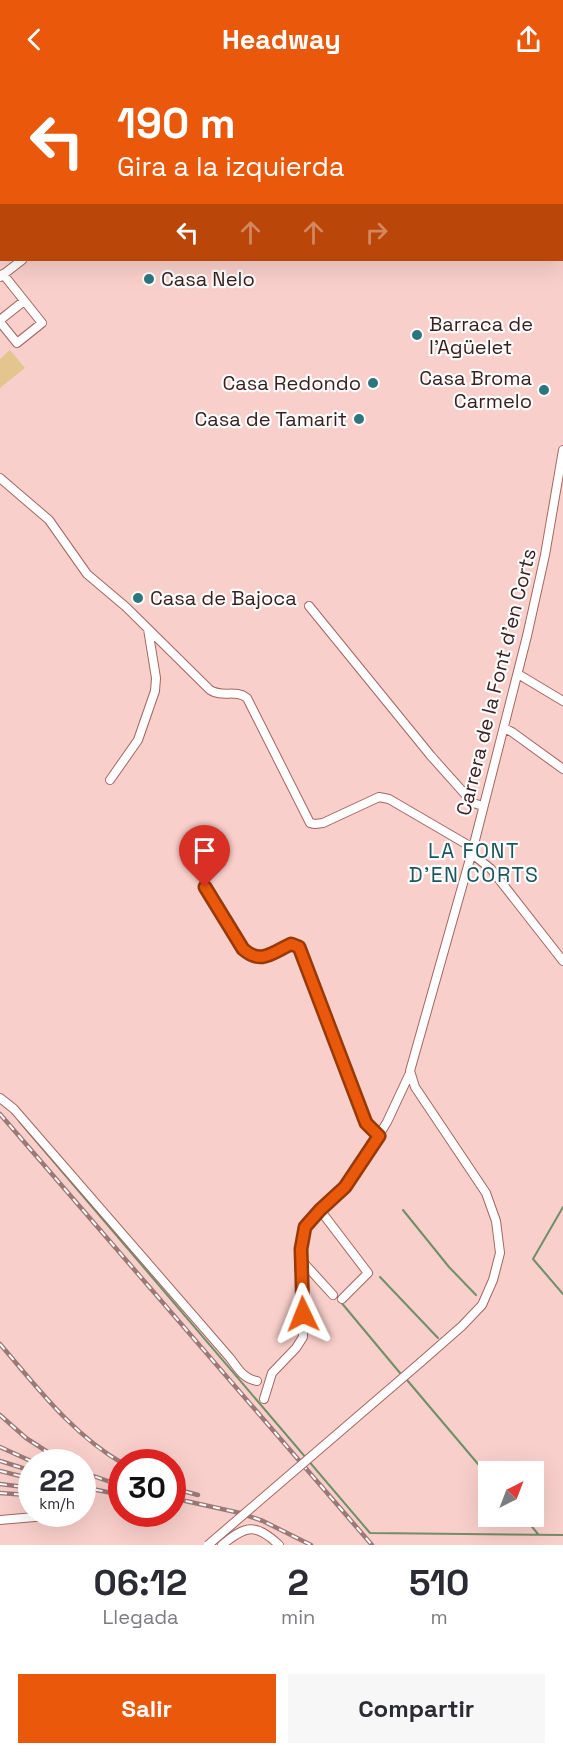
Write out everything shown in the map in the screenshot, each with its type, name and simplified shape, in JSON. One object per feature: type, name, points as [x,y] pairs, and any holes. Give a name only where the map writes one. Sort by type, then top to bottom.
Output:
[{"type":"street","points":[[21,261],[2,276],[24,301],[42,323],[17,343],[0,321],[24,301]]},
{"type":"street","name":"Carrera de la Font d'en Corts","points":[[264,1399],[272,1373],[296,1348],[303,1337],[301,1249],[303,1233],[308,1223],[345,1187],[379,1136],[410,1074],[518,674],[545,555],[563,450]]},
{"type":"street","points":[[0,478],[49,520],[87,574],[214,693],[240,694],[247,698],[310,822],[323,823],[379,797],[389,799],[472,851],[491,869],[563,961]]},
{"type":"street","points":[[309,606],[431,756],[473,803],[483,806]]},
{"type":"street","points":[[110,780],[138,740],[155,691],[156,678],[148,629]]},
{"type":"street","points":[[518,674],[563,701]]},
{"type":"street","points":[[504,728],[563,769]]},
{"type":"street","points":[[205,887],[243,949],[250,956],[261,958],[291,944],[299,947],[366,1123],[379,1136]]},
{"type":"street","points":[[208,1545],[462,1326],[482,1305],[493,1280],[500,1253],[496,1221],[486,1192],[415,1087],[410,1074]]},
{"type":"street","points":[[0,1098],[22,1118],[242,1374],[250,1380],[257,1381]]},
{"type":"street","points":[[320,1210],[368,1274],[342,1299]]},
{"type":"street","points":[[302,1261],[333,1295]]},
{"type":"street","points":[[0,1520],[18,1518]]},
{"type":"street","points":[[222,1545],[238,1533],[250,1528],[263,1532],[279,1545]]},
{"type":"shaded area","points":[[10,350],[25,368],[0,388],[0,359]]},
{"type":"waterway","points":[[19,1121],[370,1533],[563,1535]]},
{"type":"waterway","points":[[563,1207],[533,1259],[563,1294]]},
{"type":"waterway","points":[[403,1210],[449,1267],[476,1295]]},
{"type":"waterway","points":[[380,1277],[438,1338]]},
{"type":"waterway","points":[[340,1301],[400,1373]]},
{"type":"waterway","points":[[407,1380],[478,1464]]},
{"type":"waterway","points":[[532,1527],[538,1534]]},
{"type":"railway","points":[[0,1114],[372,1545]]},
{"type":"railway","points":[[0,1344],[71,1424],[108,1454]]},
{"type":"railway","points":[[0,1415],[26,1438],[43,1449]]},
{"type":"railway","points":[[0,1447],[18,1455]]},
{"type":"railway","points":[[0,1461],[18,1467]]},
{"type":"railway","points":[[0,1471],[18,1476]]},
{"type":"railway","points":[[96,1477],[108,1481]]},
{"type":"railway","points":[[0,1484],[18,1486]]},
{"type":"railway","points":[[96,1490],[108,1492]]},
{"type":"railway","points":[[186,1492],[198,1495]]},
{"type":"railway","points":[[0,1493],[18,1494]]},
{"type":"railway","points":[[186,1501],[240,1513],[263,1521],[311,1545]]},
{"type":"place","name":"Casa Nelo","points":[[149,279]]},
{"type":"place","name":"Barraca de l'Agüelet","points":[[417,335]]},
{"type":"place","name":"Casa Redondo","points":[[373,383]]},
{"type":"place","name":"Casa Broma Carmelo","points":[[544,390]]},
{"type":"place","name":"Casa de Tamarit","points":[[359,419]]},
{"type":"place","name":"Casa de Bajoca","points":[[138,598]]},
{"type":"district","name":"LA FONT D'EN CORTS","points":[[474,862]]},
{"type":"route","points":[[205,887],[243,949],[250,956],[261,958],[291,944],[299,947],[366,1123],[379,1136],[345,1187],[305,1227],[301,1249],[303,1314]]}]
